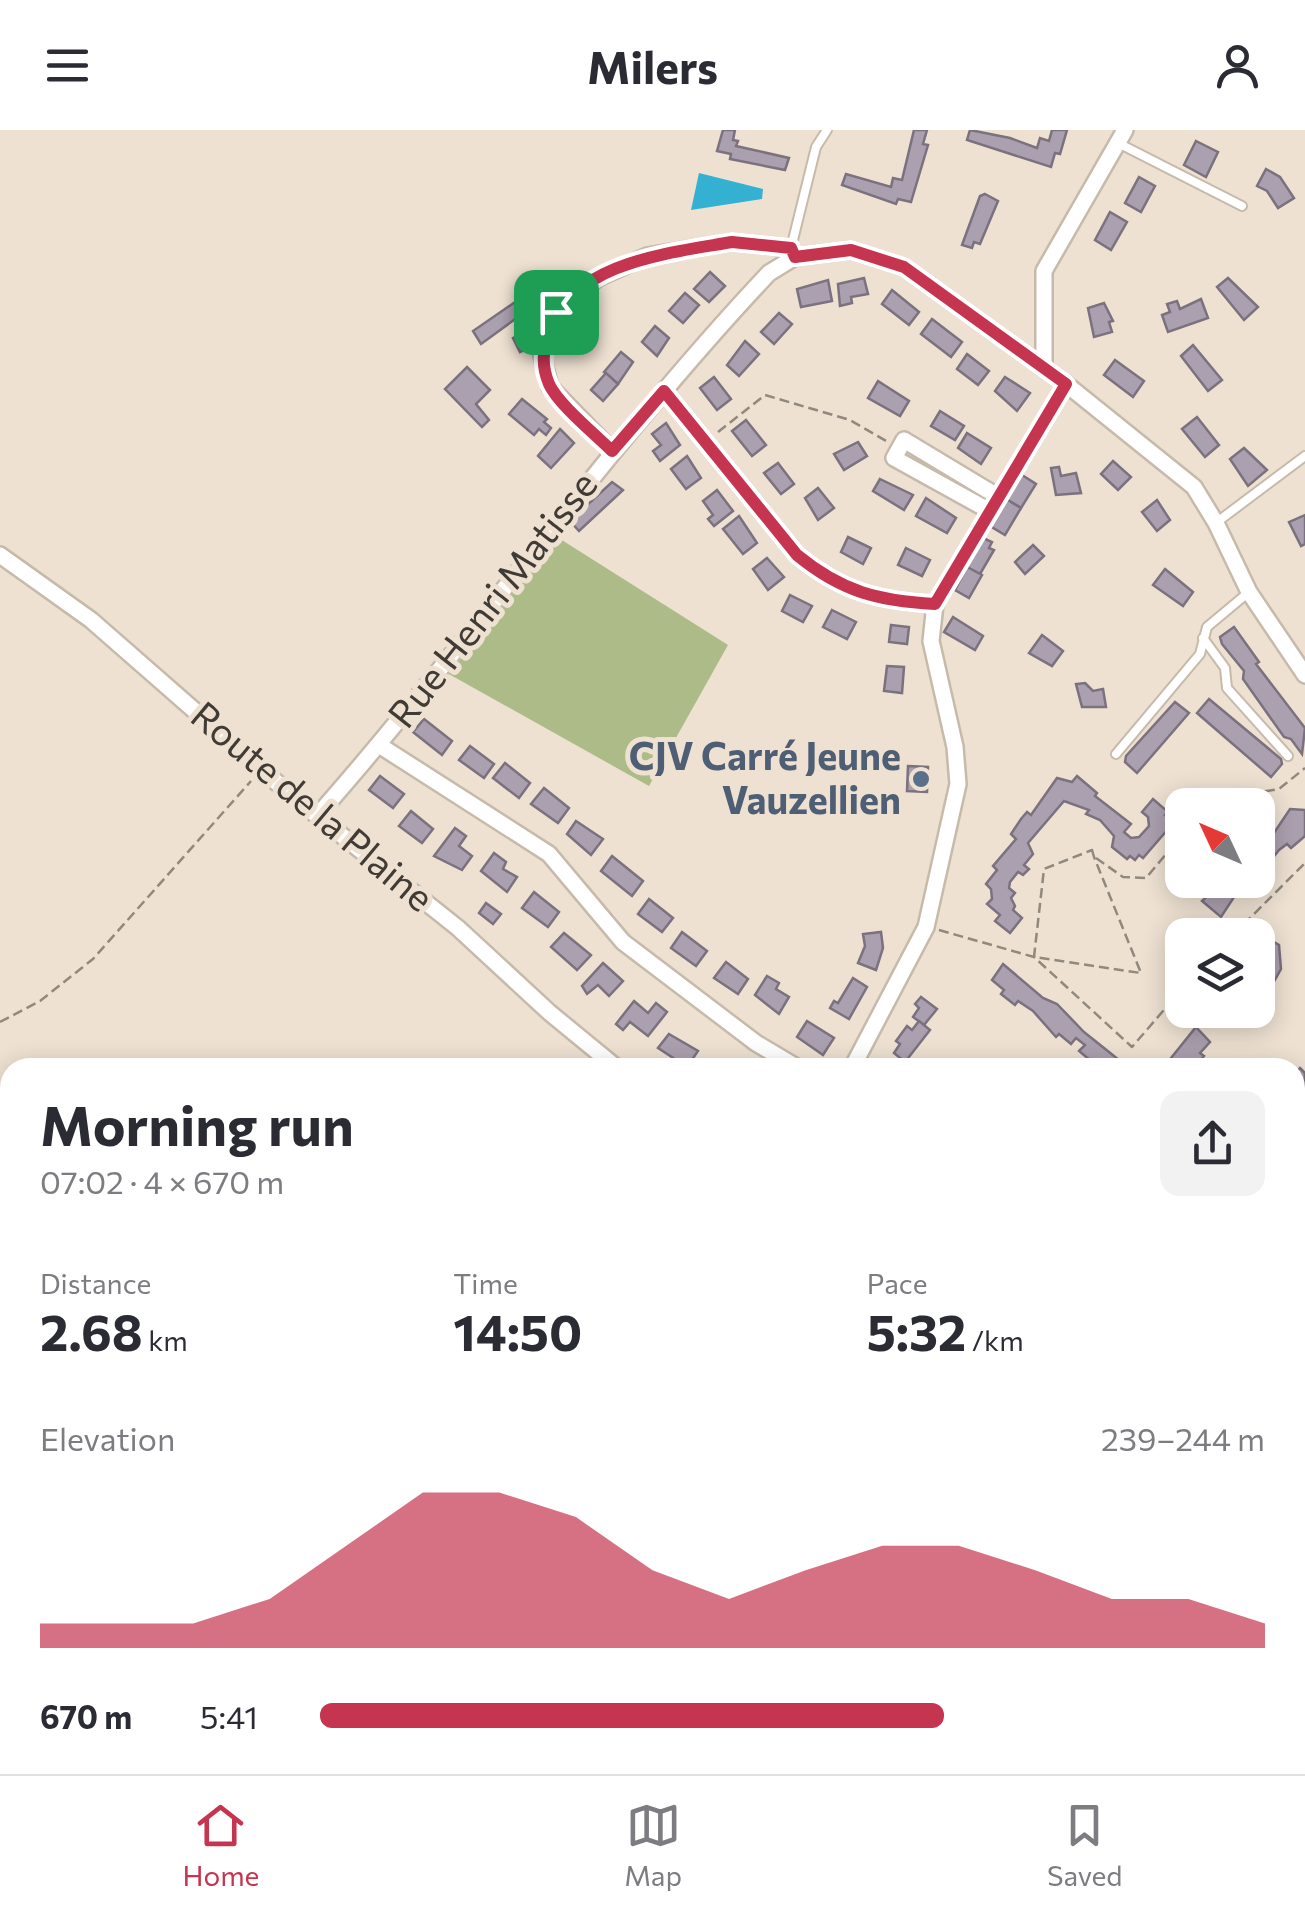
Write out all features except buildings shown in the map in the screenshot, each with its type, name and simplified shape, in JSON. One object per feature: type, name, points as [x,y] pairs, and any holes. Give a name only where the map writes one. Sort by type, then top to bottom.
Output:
[{"type":"street","points":[[1044,368],[1044,272],[1121,136]]},
{"type":"street","points":[[612,451],[550,387],[542,356],[556,312],[598,278],[648,256],[732,242],[793,253],[851,250],[904,267],[1066,384],[1194,487],[1249,592],[1305,675]]},
{"type":"street","name":"Rue Henri Matisse","points":[[316,816],[379,745],[612,451],[768,273],[793,253]]},
{"type":"street","points":[[857,1058],[926,927],[958,784],[955,747],[932,641],[935,604],[1066,384]]},
{"type":"street","points":[[664,391],[797,555],[819,574],[882,601],[935,604]]},
{"type":"street","points":[[988,510],[894,458],[898,449],[904,440],[997,496]]},
{"type":"street","name":"Route de la Plaine","points":[[0,555],[91,620],[316,816],[458,928],[605,1058]]},
{"type":"street","points":[[379,745],[549,854],[623,942],[782,1058]]},
{"type":"lane","points":[[793,253],[816,147],[827,130]]},
{"type":"lane","points":[[1121,136],[1242,206]]},
{"type":"lane","points":[[1216,523],[1305,456]]},
{"type":"lane","points":[[1116,754],[1200,654],[1208,627],[1249,592]]},
{"type":"lane","points":[[1203,638],[1225,668],[1227,688],[1288,756]]},
{"type":"path","points":[[705,442],[765,395],[850,420],[898,449]]},
{"type":"path","points":[[1275,791],[1305,768]]},
{"type":"path","points":[[0,1022],[40,1002],[92,958],[234,796],[264,770]]},
{"type":"path","points":[[926,927],[1034,956],[1141,973],[1092,850],[1044,869],[1034,956]]},
{"type":"path","points":[[1094,857],[1124,876],[1146,878],[1165,855]]},
{"type":"path","points":[[1249,918],[1305,863]]},
{"type":"path","points":[[1034,956],[1132,1046],[1165,1008]]},
{"type":"green space","points":[[557,537],[728,645],[649,786],[447,673]]},
{"type":"water","points":[[699,173],[763,189],[762,199],[691,210]]},
{"type":"place","name":"CJV Carré Jeune Vauzellien","points":[[921,779]]},
{"type":"route","points":[[732,242],[791,248],[795,257],[851,250],[904,267],[1066,384],[935,604],[882,601],[819,574],[797,555],[664,391],[612,451],[550,387],[542,356],[556,312],[598,278],[648,256],[732,242]]}]
